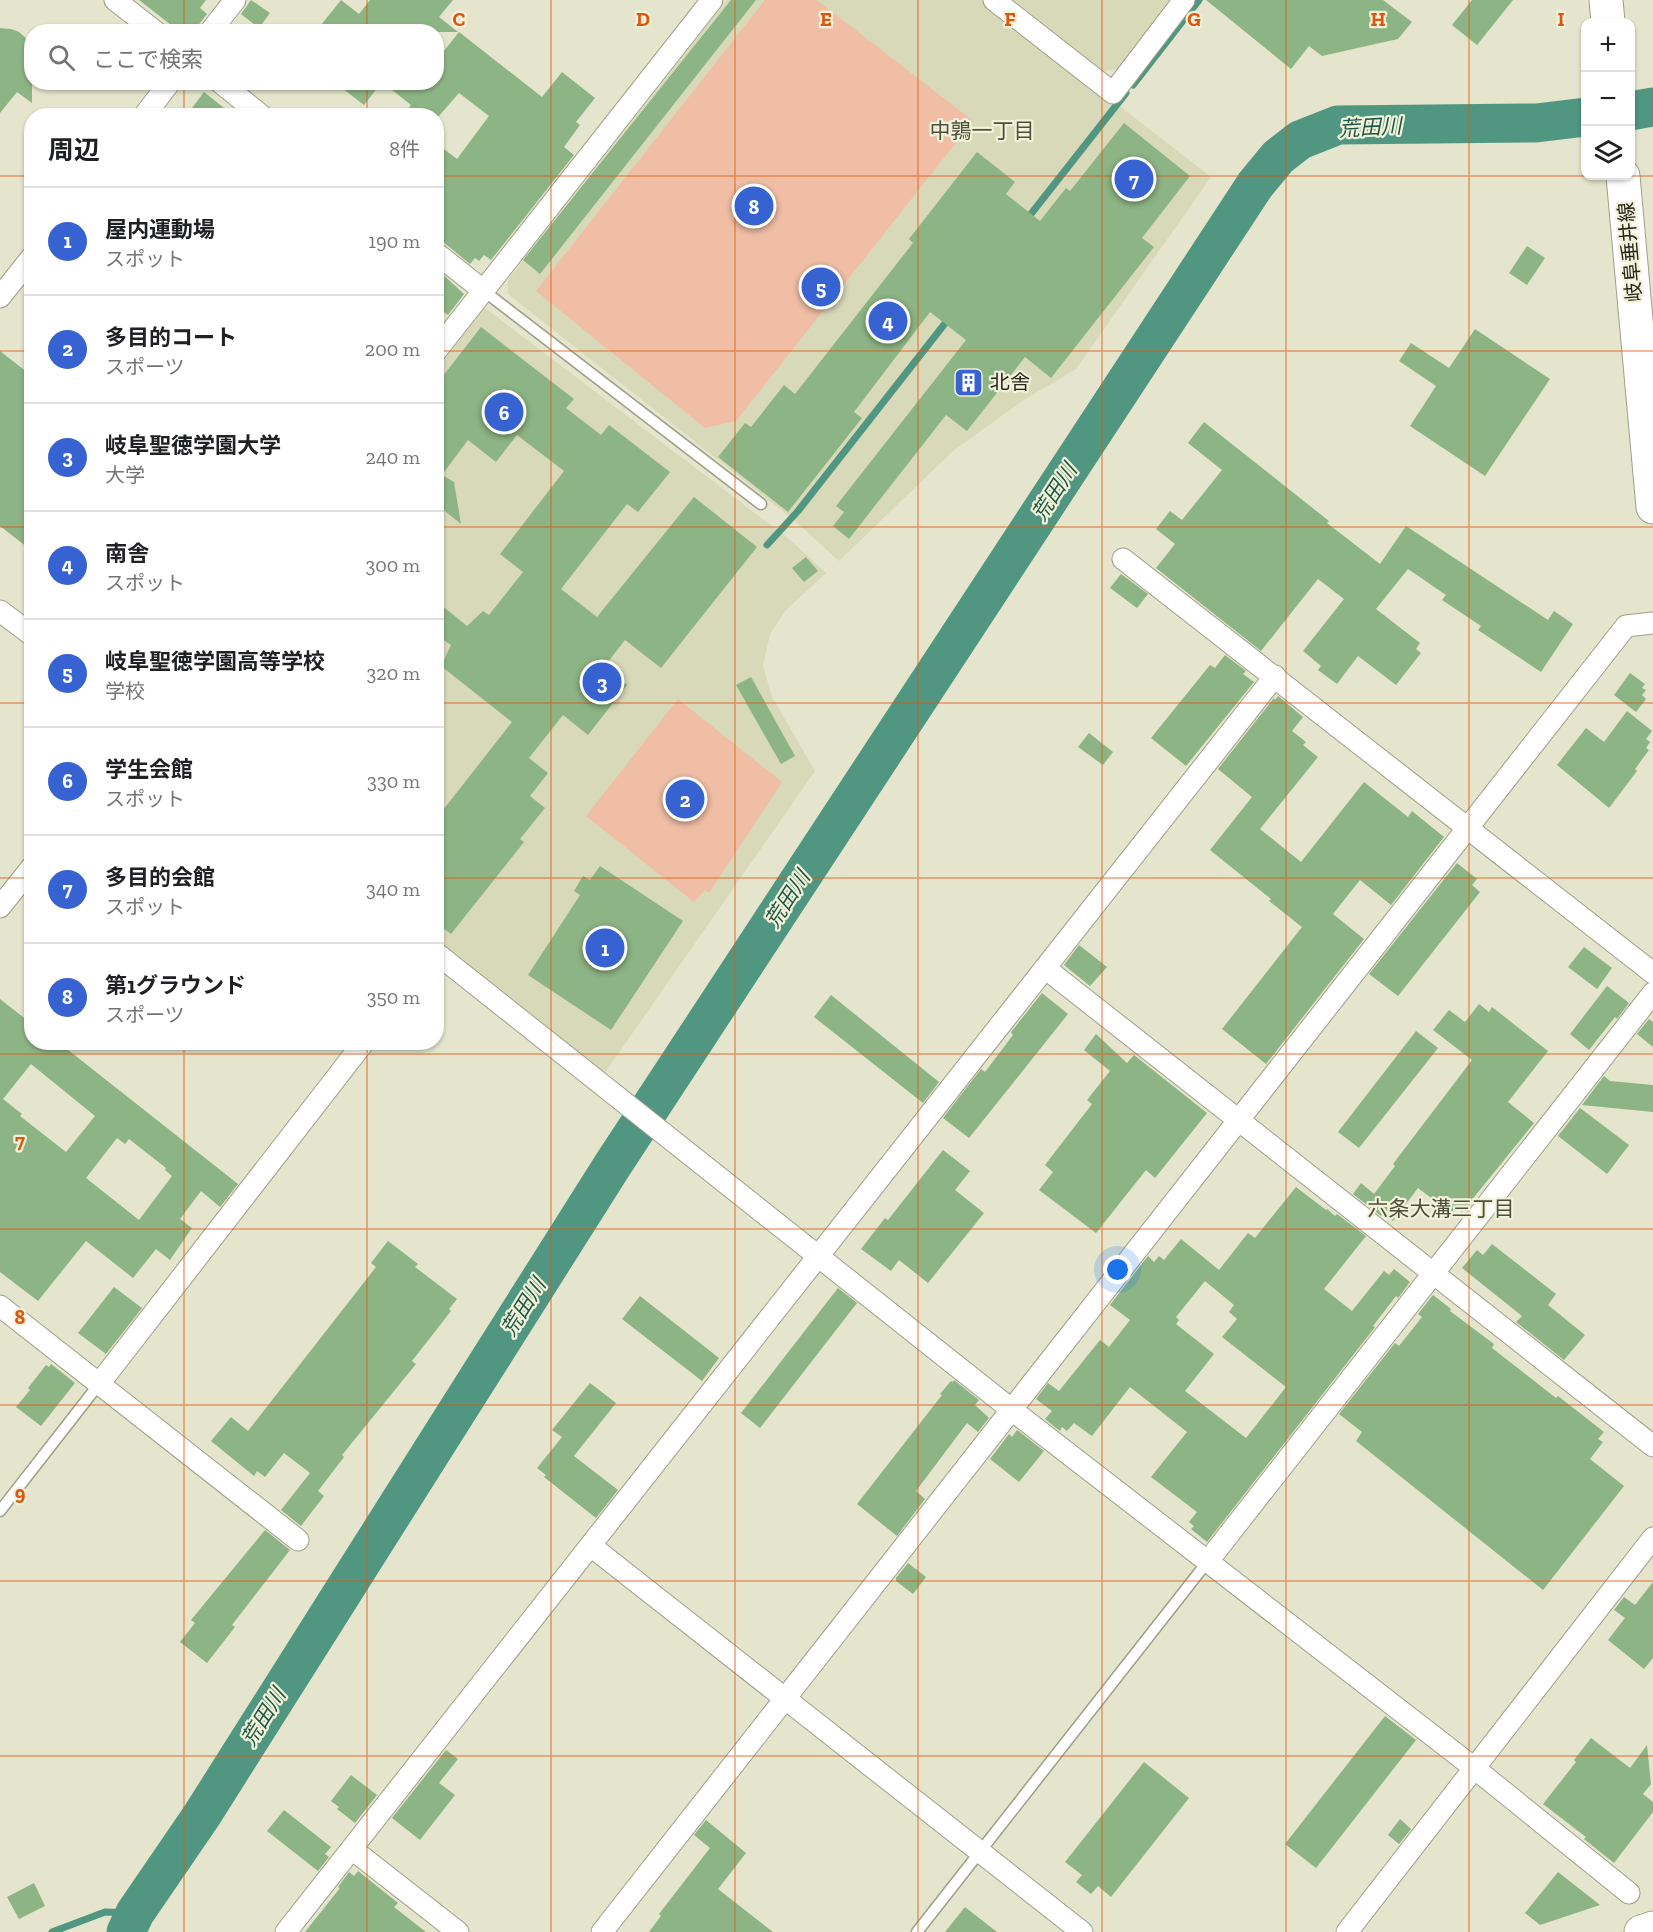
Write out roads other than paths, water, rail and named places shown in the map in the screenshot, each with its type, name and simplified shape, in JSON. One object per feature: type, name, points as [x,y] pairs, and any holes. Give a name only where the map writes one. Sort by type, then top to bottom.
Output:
[{"type":"main road","points":[[1606,0],[1608,18]]},
{"type":"main road","name":"岐阜垂井線","points":[[1624,189],[1647,362],[1653,507]]},
{"type":"main road","points":[[1641,1932],[1653,1928]]},
{"type":"street","points":[[115,0],[146,24]]},
{"type":"street","points":[[216,24],[235,0]]},
{"type":"street","points":[[444,341],[712,0]]},
{"type":"street","points":[[994,0],[1113,93],[1185,0]]},
{"type":"street","points":[[150,108],[164,90]]},
{"type":"street","points":[[230,90],[252,108]]},
{"type":"street","points":[[444,259],[484,291]]},
{"type":"street","points":[[0,297],[24,267]]},
{"type":"street","points":[[1123,559],[1653,973]]},
{"type":"street","points":[[0,611],[24,629]]},
{"type":"street","points":[[602,1932],[1626,626],[1653,623]]},
{"type":"street","points":[[286,1932],[1275,676]]},
{"type":"street","points":[[0,907],[24,877]]},
{"type":"street","points":[[444,959],[1012,1410],[1473,1767],[1629,1893]]},
{"type":"street","points":[[1045,968],[1653,1446]]},
{"type":"street","points":[[1208,1561],[1653,993]]},
{"type":"street","points":[[99,1384],[358,1050]]},
{"type":"street","points":[[0,1306],[298,1540]]},
{"type":"street","points":[[1347,1932],[1653,1538]]},
{"type":"street","points":[[591,1546],[1082,1932]]},
{"type":"street","points":[[352,1850],[458,1932]]},
{"type":"lane","points":[[484,291],[761,504]]},
{"type":"lane","points":[[0,1511],[99,1384]]},
{"type":"lane","points":[[917,1932],[1208,1561]]},
{"type":"waterway","points":[[1133,85],[1199,0]]},
{"type":"waterway","points":[[1027,219],[1126,93]]},
{"type":"waterway","name":"荒田川","points":[[1635,110],[1653,107]]},
{"type":"waterway","name":"荒田川","points":[[126,1932],[135,1913],[202,1815],[612,1166],[1255,185],[1278,157],[1300,140],[1338,125],[1536,123],[1581,118]]},
{"type":"waterway","points":[[767,545],[798,511],[950,317]]},
{"type":"waterway","name":"荒田川","points":[[52,1932],[105,1912],[135,1913]]},
{"type":"place","name":"多目的会館","points":[[1134,179]]},
{"type":"place","name":"第1グラウンド","points":[[754,206]]},
{"type":"place","name":"岐阜聖徳学園高等学校","points":[[821,287]]},
{"type":"place","name":"南舎","points":[[888,321]]},
{"type":"place","name":"北舎","points":[[969,382]]},
{"type":"place","name":"学生会館","points":[[504,412]]},
{"type":"place","name":"岐阜聖徳学園大学","points":[[602,682]]},
{"type":"place","name":"多目的コート","points":[[685,799]]},
{"type":"place","name":"屋内運動場","points":[[605,948]]},
{"type":"district","name":"中鶉一丁目","points":[[982,130]]},
{"type":"district","name":"六条大溝三丁目","points":[[1441,1208]]}]
